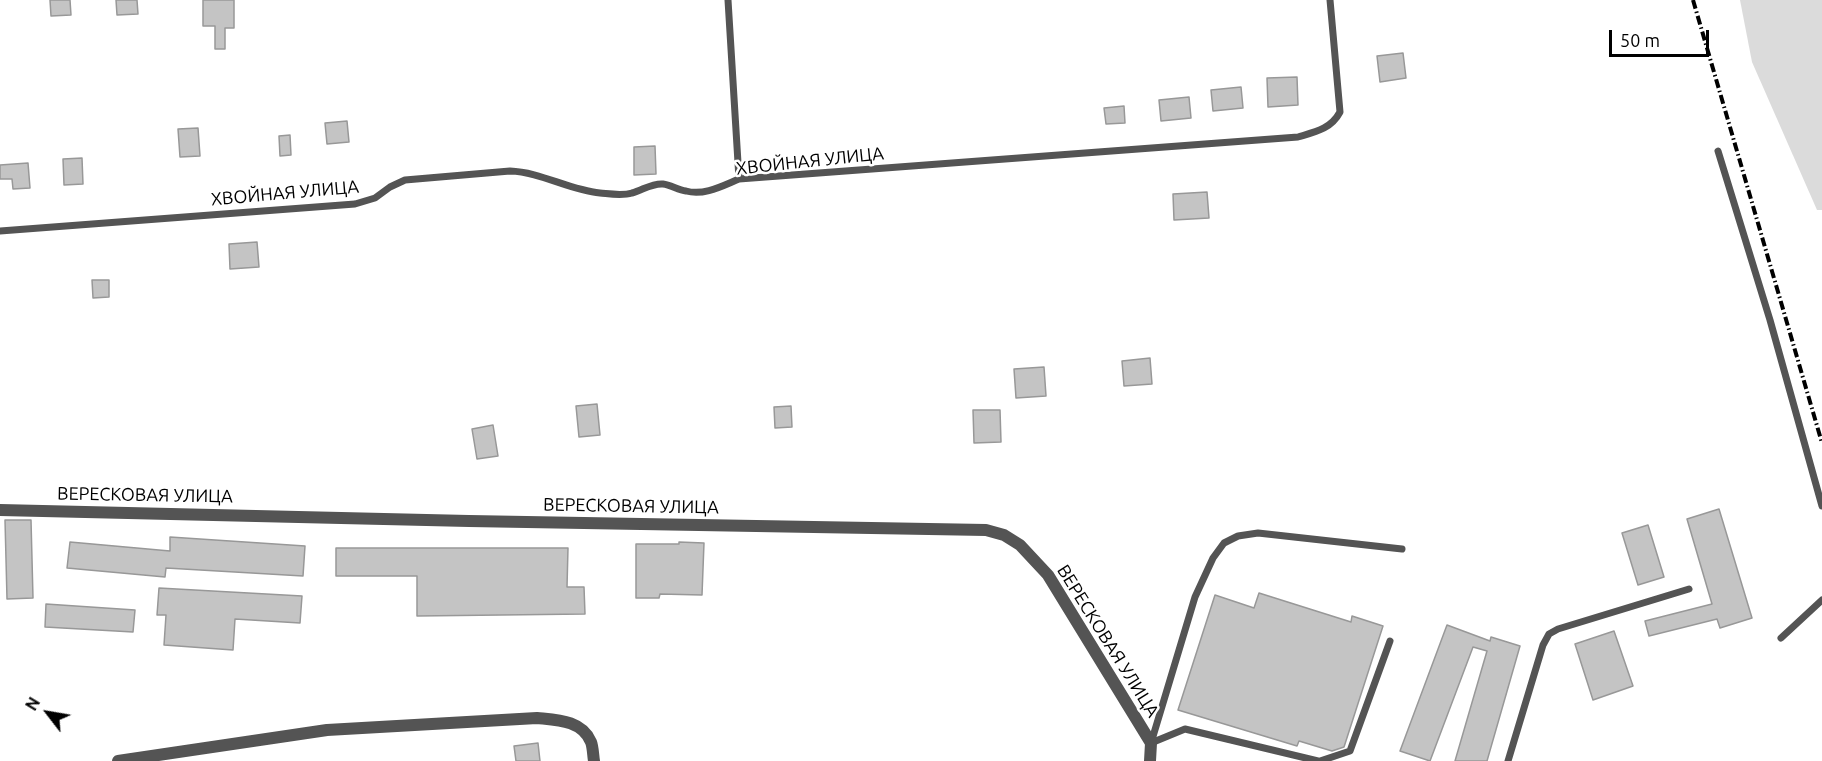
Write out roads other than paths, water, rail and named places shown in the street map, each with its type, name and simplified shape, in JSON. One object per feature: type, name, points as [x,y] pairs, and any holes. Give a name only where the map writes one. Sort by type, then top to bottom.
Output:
[{"type":"street","name":"ВЕРЕСКОВАЯ УЛИЦА","points":[[0,510],[986,530],[1004,535],[1020,545],[1048,575],[1150,743]]},
{"type":"street","points":[[118,761],[327,730],[537,718],[562,720],[581,728],[591,742],[594,761]]},
{"type":"street","points":[[1150,743],[1150,761]]},
{"type":"lane","points":[[728,0],[739,179]]},
{"type":"lane","name":"ХВОЙНАЯ УЛИЦА","points":[[0,231],[356,204],[375,198],[405,180],[510,171],[524,172],[597,193],[620,195],[655,184],[664,184],[686,192],[699,193],[739,179],[1298,136],[1328,127],[1336,121],[1340,112],[1330,0]]},
{"type":"lane","points":[[1718,151],[1770,320],[1822,506]]},
{"type":"lane","points":[[1150,743],[1195,597],[1213,558],[1224,543],[1238,536],[1258,533],[1402,549]]},
{"type":"lane","points":[[1508,761],[1543,645],[1549,634],[1558,628],[1689,589]]},
{"type":"lane","points":[[1781,638],[1822,600]]},
{"type":"lane","points":[[1150,743],[1185,729],[1319,761],[1350,751],[1390,641]]},
{"type":"railway","points":[[1693,0],[1822,443]]}]
